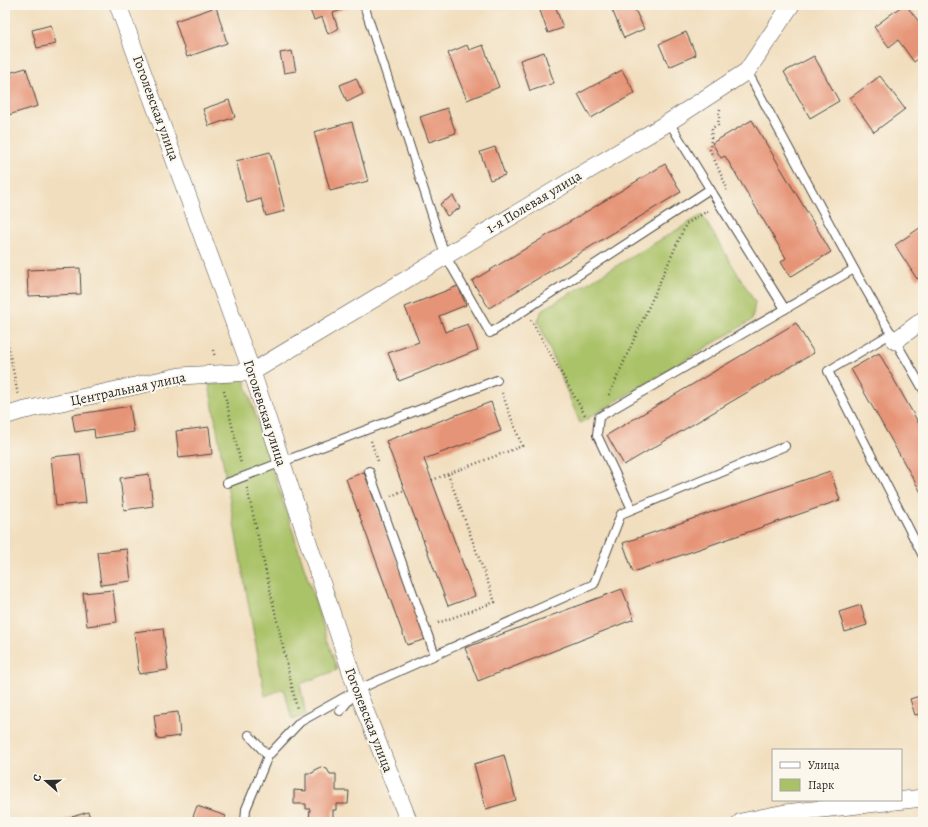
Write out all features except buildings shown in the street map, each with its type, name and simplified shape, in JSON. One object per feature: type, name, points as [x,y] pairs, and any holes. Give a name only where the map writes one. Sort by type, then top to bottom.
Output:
[{"type":"street","name":"Гоголевская улица","points":[[118,5],[252,372],[357,690],[409,822]]},
{"type":"street","name":"1-я Полевая улица","points":[[252,372],[669,122],[747,72],[790,5]]},
{"type":"street","points":[[894,337],[923,320]]},
{"type":"street","name":"Центральная улица","points":[[5,416],[180,376],[252,372]]},
{"type":"street","points":[[902,800],[923,798]]},
{"type":"street","points":[[741,822],[785,813],[895,801]]},
{"type":"lane","points":[[364,5],[445,255],[490,333],[710,189]]},
{"type":"lane","points":[[747,72],[854,269],[923,390]]},
{"type":"lane","points":[[669,122],[785,309]]},
{"type":"lane","points":[[632,509],[597,435],[599,417],[854,269]]},
{"type":"lane","points":[[894,337],[828,371],[923,556]]},
{"type":"lane","points":[[226,483],[497,380]]},
{"type":"lane","points":[[245,822],[246,809],[268,756],[300,722],[357,690],[594,584],[621,514],[784,446]]},
{"type":"lane","points":[[369,471],[435,655]]},
{"type":"lane","points":[[340,711],[357,690]]},
{"type":"lane","points":[[249,735],[268,756]]},
{"type":"path","points":[[599,417],[686,224],[720,203],[727,188],[710,150],[712,128],[718,125],[722,87]]},
{"type":"path","points":[[525,309],[597,435]]},
{"type":"path","points":[[5,330],[22,411]]},
{"type":"path","points":[[213,350],[221,374],[300,722]]},
{"type":"path","points":[[432,480],[522,446],[497,380]]},
{"type":"path","points":[[438,624],[495,602],[448,474]]},
{"type":"path","points":[[391,496],[405,490]]},
{"type":"green space","points":[[702,215],[755,302],[752,320],[580,423],[538,321],[542,310]]},
{"type":"green space","points":[[244,379],[337,670],[300,684],[306,715],[292,720],[284,689],[265,696],[209,385]]}]
